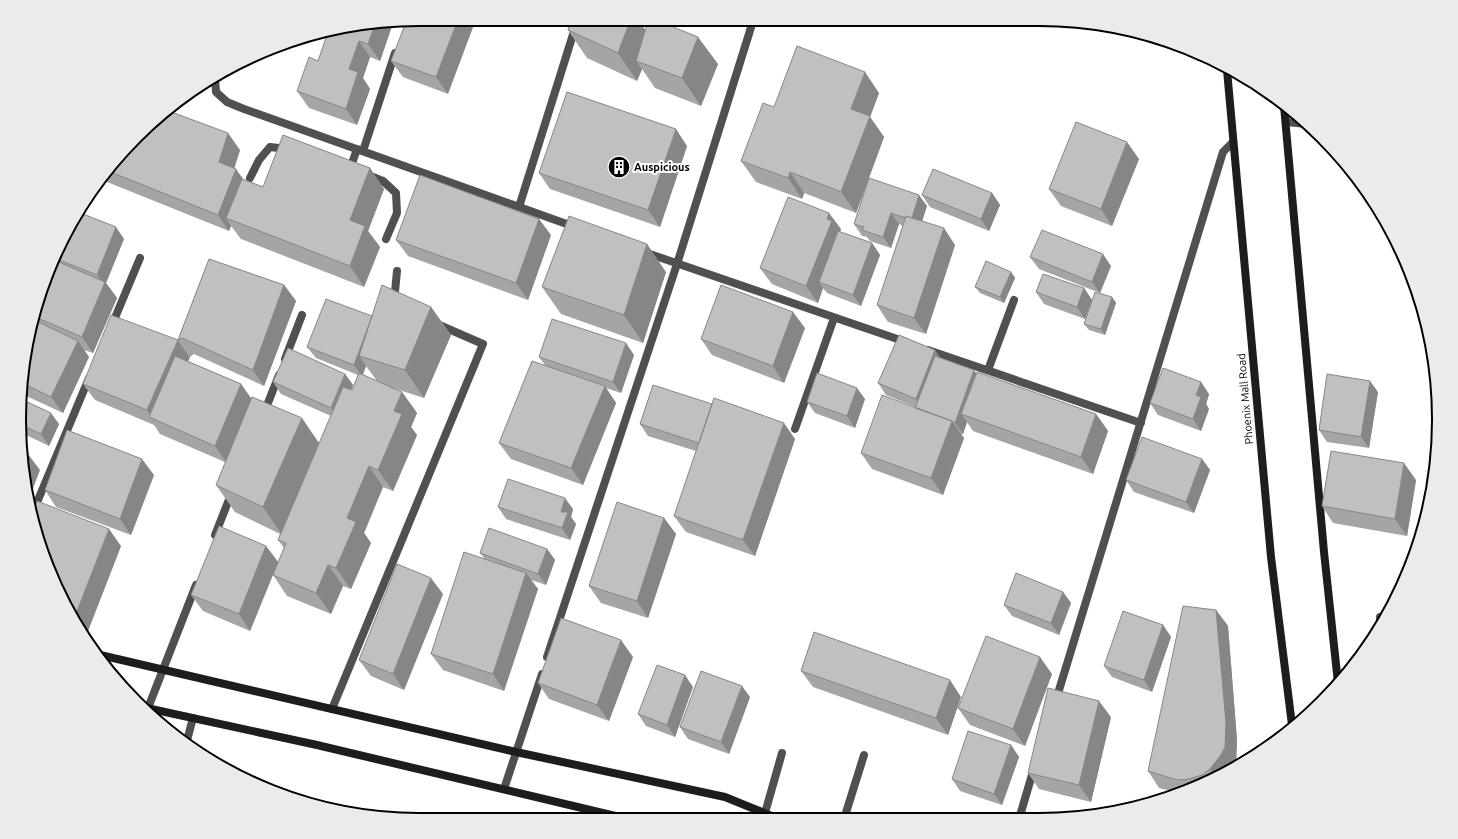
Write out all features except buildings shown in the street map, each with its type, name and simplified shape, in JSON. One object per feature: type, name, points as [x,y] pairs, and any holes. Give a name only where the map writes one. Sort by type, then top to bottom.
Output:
[{"type":"street","points":[[504,789],[677,264],[751,26]]},
{"type":"street","points":[[519,207],[575,28]]},
{"type":"street","points":[[386,240],[397,213],[396,193],[384,181],[353,170],[398,45]]},
{"type":"street","name":"Phoenix Mall Road","points":[[1227,75],[1271,557],[1291,721]]},
{"type":"street","points":[[215,83],[216,92],[227,102],[579,229]]},
{"type":"street","points":[[1285,113],[1324,552],[1337,675]]},
{"type":"street","points":[[1286,122],[1297,123]]},
{"type":"street","points":[[1054,705],[1223,152],[1233,142]]},
{"type":"street","points":[[250,178],[259,160],[270,147],[295,150]]},
{"type":"street","points":[[639,250],[1141,423]]},
{"type":"street","points":[[109,331],[140,258]]},
{"type":"street","points":[[397,270],[393,305],[400,308]]},
{"type":"street","points":[[988,370],[1014,300]]},
{"type":"street","points":[[262,418],[302,315]]},
{"type":"street","points":[[794,429],[834,318]]},
{"type":"street","points":[[332,709],[483,344],[428,320]]},
{"type":"street","points":[[36,505],[94,367]]},
{"type":"street","points":[[212,544],[235,485]]},
{"type":"street","points":[[147,703],[162,670],[200,574]]},
{"type":"street","points":[[105,656],[516,752],[725,797],[765,813],[782,752]]},
{"type":"street","points":[[153,709],[317,745],[603,813]]},
{"type":"street","points":[[188,738],[193,718]]},
{"type":"street","points":[[846,813],[864,755]]},
{"type":"street","points":[[1021,813],[1038,758]]},
{"type":"place","name":"Auspicious","points":[[619,167]]}]
